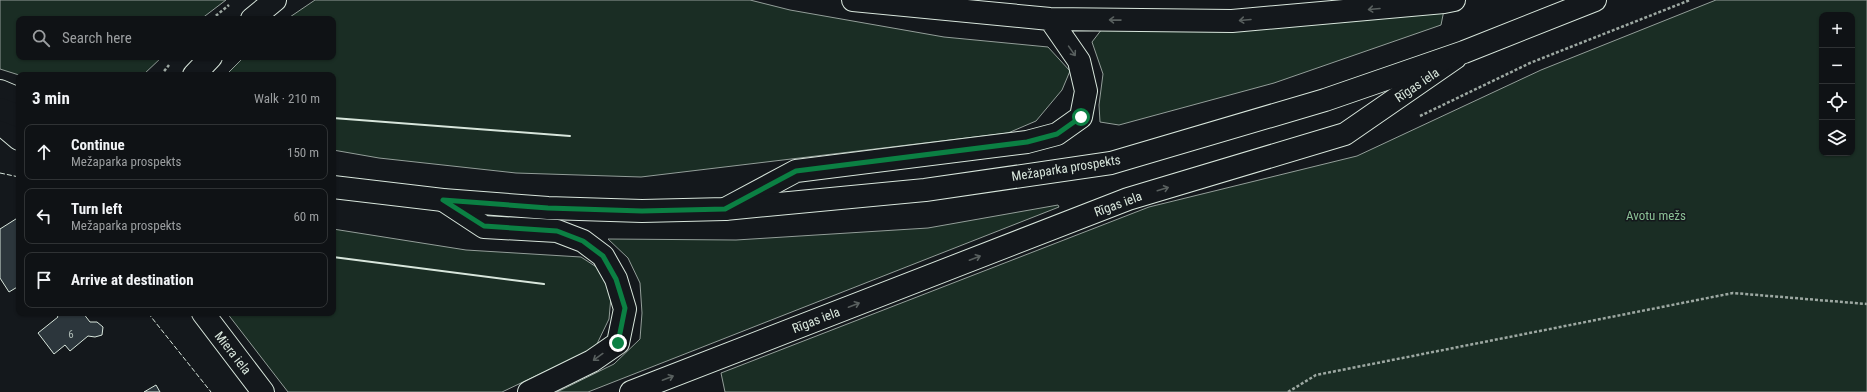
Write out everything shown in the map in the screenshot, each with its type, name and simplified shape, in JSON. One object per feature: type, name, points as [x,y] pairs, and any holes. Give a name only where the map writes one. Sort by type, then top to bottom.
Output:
[{"type":"street","points":[[256,16],[275,0]]},
{"type":"street","points":[[853,0],[1050,19],[1232,21],[1454,0]]},
{"type":"street","name":"Rīgas iela","points":[[631,392],[1128,199],[1345,134],[1464,52],[1595,0]]},
{"type":"street","name":"Mežaparka prospekts","points":[[725,209],[796,171],[1027,142],[1057,134],[1081,117],[1086,91],[1079,61],[1050,19]]},
{"type":"street","name":"Mežaparka prospekts","points":[[336,187],[443,200],[556,208],[642,211],[725,209],[925,190],[1111,162],[1326,100],[1464,52]]},
{"type":"street","points":[[197,72],[208,60]]},
{"type":"street","points":[[0,91],[16,98]]},
{"type":"street","points":[[0,109],[16,115]]},
{"type":"street","points":[[0,124],[16,137]]},
{"type":"street","name":"Mežaparka prospekts","points":[[443,200],[484,226],[557,231],[583,241],[603,256],[616,279],[625,308],[618,343],[592,361],[529,392]]},
{"type":"street","name":"Miera iela","points":[[204,316],[263,392]]},
{"type":"path","points":[[216,16],[230,5]]},
{"type":"path","points":[[1288,392],[1316,375],[1733,293],[1867,304]]},
{"type":"green space","points":[[0,0],[226,0],[205,16],[16,16],[16,60],[159,60],[146,72],[16,72],[16,74],[0,69]]},
{"type":"green space","points":[[315,0],[750,0],[790,10],[944,37],[1048,47],[1070,71],[1062,90],[1036,121],[1008,133],[641,177],[516,173],[379,158],[336,151],[336,72],[229,72],[241,60],[336,60],[336,16],[291,16]]},
{"type":"green space","name":"Avotu mežs","points":[[1716,0],[1867,0],[1867,392],[725,392],[721,373],[1149,207],[1357,156],[1541,70]]},
{"type":"green space","points":[[1444,10],[1441,25],[1274,83],[1119,125],[1100,122],[1099,105],[1103,74],[1092,42],[1102,29],[1145,31],[1231,30],[1359,20]]},
{"type":"green space","points":[[1058,205],[1059,207],[588,392],[557,392],[614,364],[640,339],[642,313],[640,283],[628,258],[608,239],[736,240],[928,228]]},
{"type":"green space","points":[[336,229],[466,250],[581,257],[598,268],[612,285],[609,319],[595,348],[502,392],[288,392],[229,316],[336,316]]},
{"type":"building","points":[[16,219],[16,288],[9,292],[0,278],[0,229]]},
{"type":"building","points":[[57,316],[85,316],[90,322],[97,322],[103,327],[102,335],[95,337],[88,336],[70,351],[65,345],[54,354],[38,333],[58,317]]},
{"type":"building","points":[[156,385],[160,392],[144,392]]},
{"type":"fence","points":[[0,173],[16,176]]},
{"type":"fence","points":[[150,316],[211,392]]},
{"type":"wall","points":[[336,118],[570,136]]},
{"type":"wall","points":[[336,257],[544,284]]},
{"type":"route","points":[[618,343],[625,308],[616,279],[603,256],[583,241],[557,231],[484,226],[443,200],[548,208],[642,211],[725,209],[796,171],[1027,142],[1057,134],[1081,117]]}]
